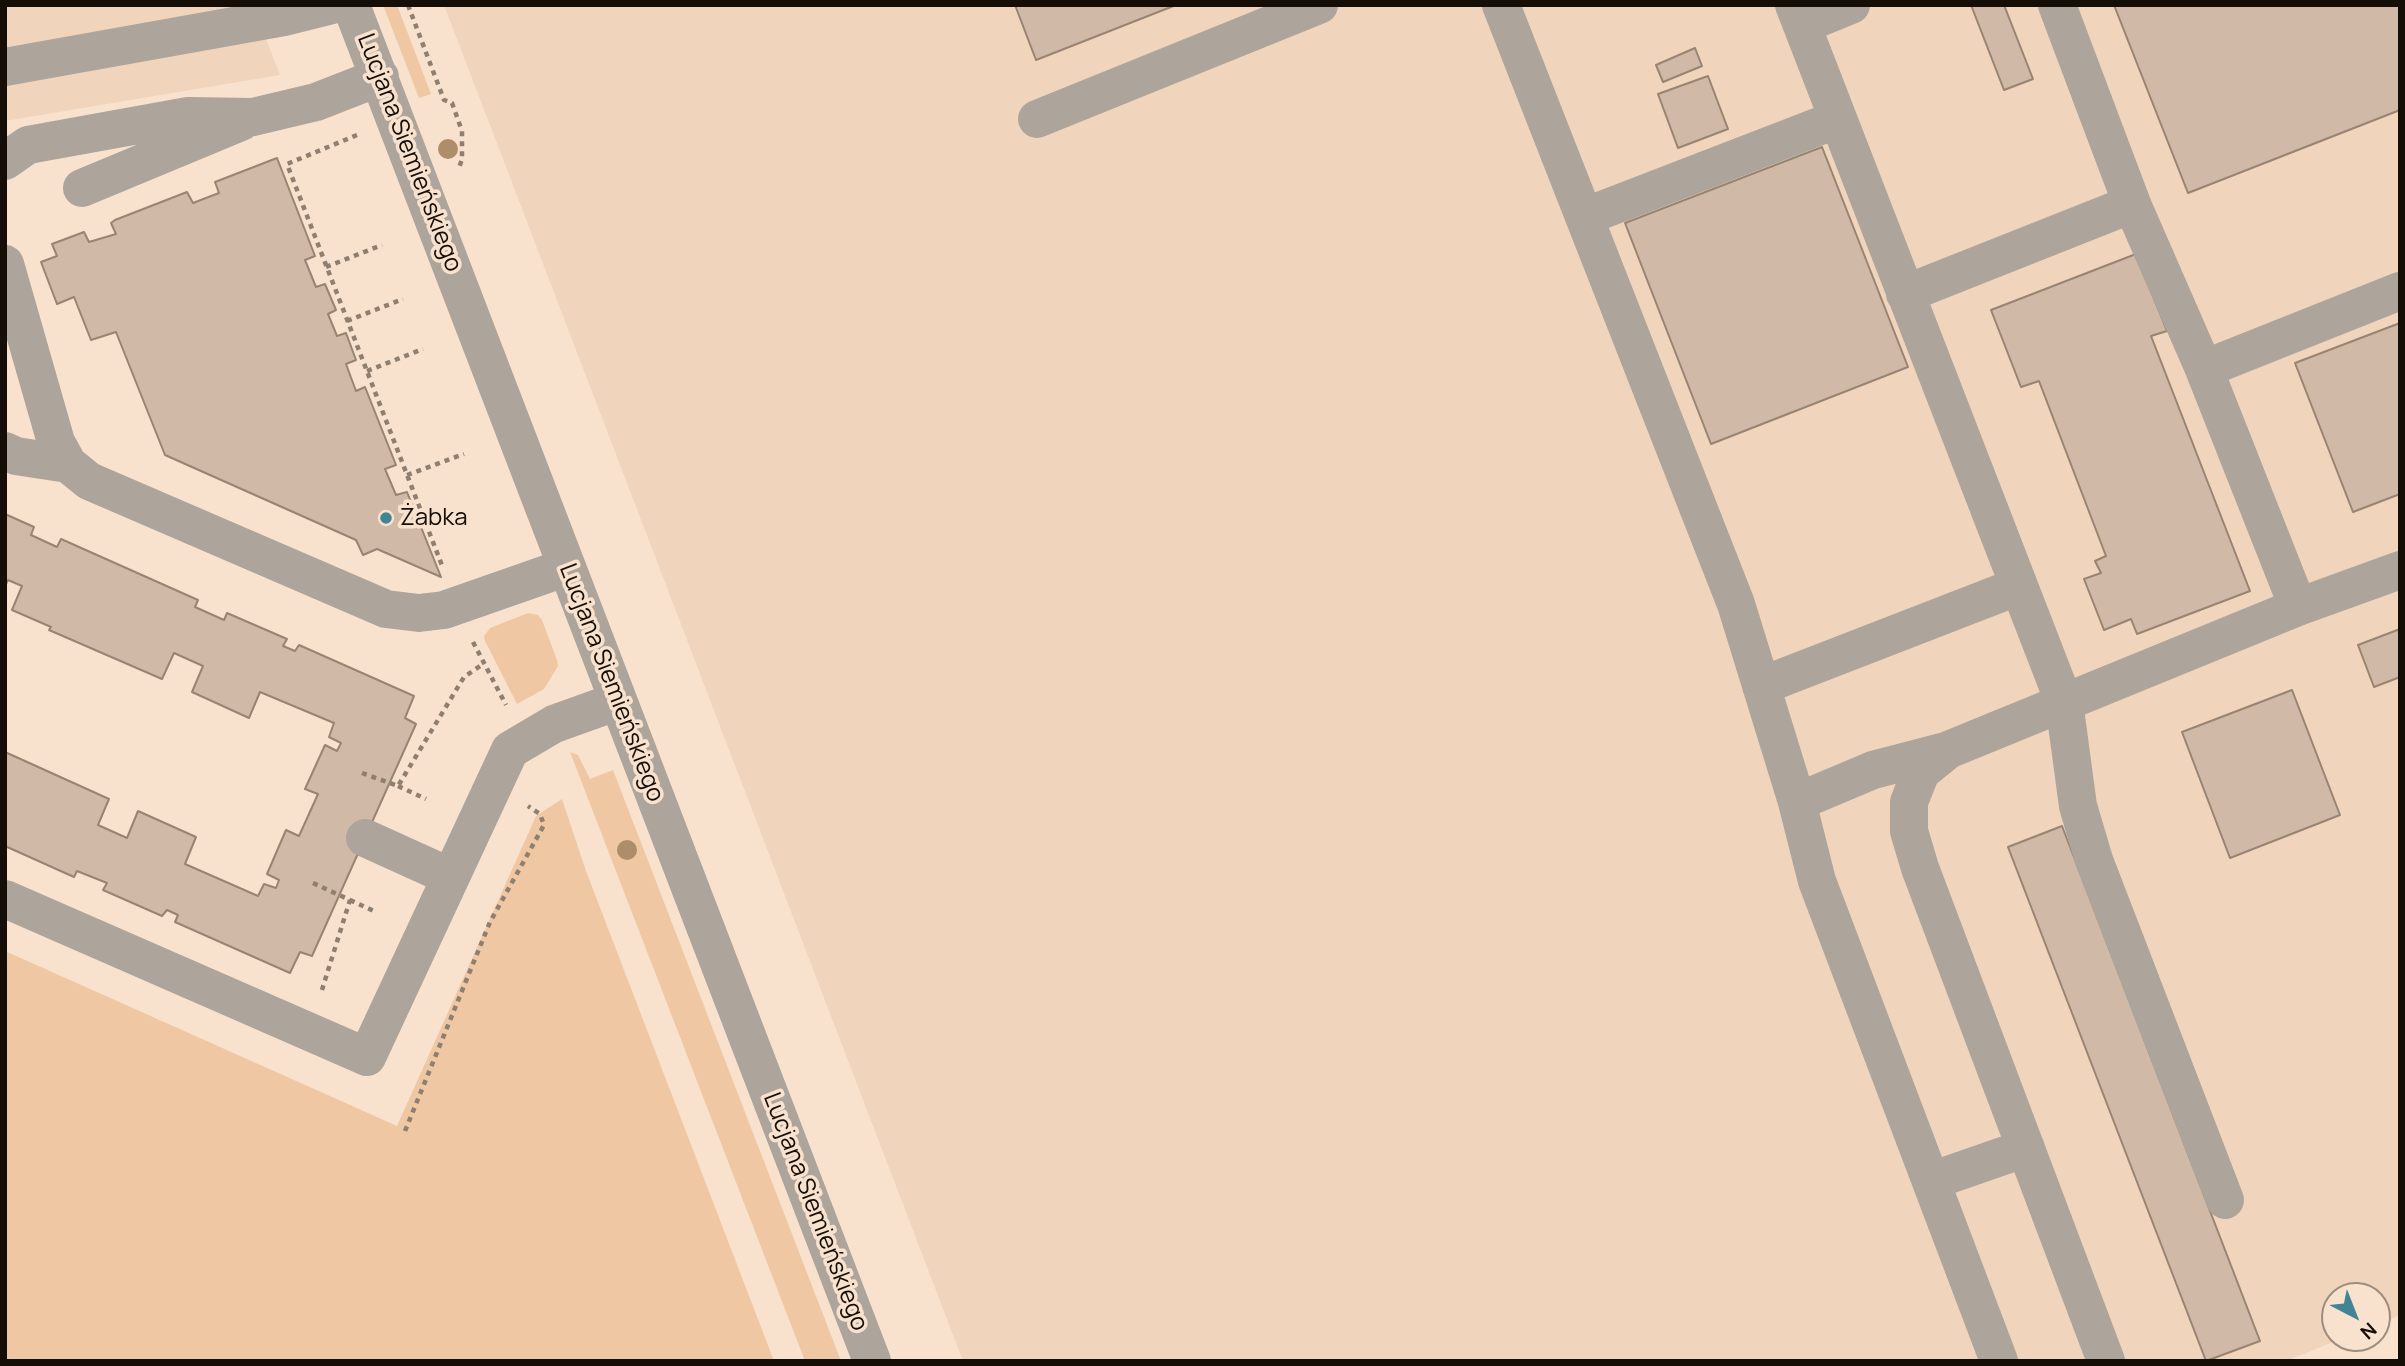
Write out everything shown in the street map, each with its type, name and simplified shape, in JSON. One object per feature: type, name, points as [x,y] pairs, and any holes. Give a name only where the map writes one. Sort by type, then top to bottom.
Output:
[{"type":"street","points":[[5,67],[284,17],[332,5]]},
{"type":"street","name":"Lucjana Siemieńskiego","points":[[351,5],[872,1361]]},
{"type":"street","points":[[1037,119],[1319,5]]},
{"type":"street","points":[[1501,5],[1736,604],[1797,802],[1817,881],[1999,1361]]},
{"type":"street","points":[[1851,5],[1798,15],[2064,702],[2078,806],[2094,860],[2225,1199]]},
{"type":"street","points":[[2057,5],[2132,204],[2204,369],[2298,607]]},
{"type":"street","points":[[82,188],[253,117],[316,102],[380,77]]},
{"type":"street","points":[[5,161],[28,145],[188,116],[253,117]]},
{"type":"street","points":[[1584,218],[1838,119]]},
{"type":"street","points":[[1905,295],[2132,204]]},
{"type":"street","points":[[5,264],[56,442],[68,464],[89,481],[386,609],[419,613],[444,610],[567,567]]},
{"type":"street","points":[[2204,369],[2400,291]]},
{"type":"street","points":[[5,451],[16,456],[68,464]]},
{"type":"street","points":[[1797,802],[1873,771],[1948,750],[2298,607],[2400,570]]},
{"type":"street","points":[[1761,686],[2019,586]]},
{"type":"street","points":[[5,899],[367,1057],[510,750],[554,724],[618,701]]},
{"type":"street","points":[[1948,750],[1921,772],[1909,802],[1909,831],[1920,868],[2106,1361]]},
{"type":"street","points":[[365,838],[451,877]]},
{"type":"street","points":[[1931,1181],[2025,1148]]},
{"type":"path","points":[[408,5],[444,100]]},
{"type":"path","points":[[340,142],[287,164],[448,579]]},
{"type":"path","points":[[326,267],[382,245]]},
{"type":"path","points":[[347,321],[403,299]]},
{"type":"path","points":[[367,372],[423,349]]},
{"type":"path","points":[[407,475],[464,454]]},
{"type":"path","points":[[472,641],[502,700],[513,710]]},
{"type":"path","points":[[398,786],[464,677],[484,664]]},
{"type":"path","points":[[362,773],[426,799]]},
{"type":"path","points":[[405,1130],[490,922],[544,825],[540,814],[526,805],[523,798]]},
{"type":"path","points":[[313,883],[376,912]]},
{"type":"path","points":[[318,1001],[350,900]]},
{"type":"shaded area","points":[[5,5],[253,5],[280,75],[5,121]]},
{"type":"shaded area","points":[[383,5],[397,5],[431,94],[419,98]]},
{"type":"shaded area","points":[[444,5],[2400,5],[2400,1315],[2391,1319],[2391,1282],[2321,1282],[2321,1347],[2286,1361],[963,1361]]},
{"type":"shaded area","points":[[528,613],[538,615],[542,620],[558,666],[544,689],[517,704],[484,636],[490,628]]},
{"type":"shaded area","points":[[570,752],[578,755],[590,779],[613,770],[841,1361],[805,1361]]},
{"type":"shaded area","points":[[562,799],[586,871],[774,1361],[5,1361],[5,951],[397,1126],[536,816]]},
{"type":"building","points":[[1015,5],[1176,5],[1036,60]]},
{"type":"building","points":[[1971,5],[2004,5],[2033,79],[2004,90]]},
{"type":"building","points":[[2114,5],[2400,5],[2400,110],[2188,193]]},
{"type":"building","points":[[1695,48],[1702,66],[1663,82],[1656,65]]},
{"type":"building","points":[[1708,76],[1728,129],[1678,148],[1658,94]]},
{"type":"building","points":[[1822,147],[1908,367],[1711,444],[1625,223]]},
{"type":"building","points":[[277,158],[315,256],[305,260],[316,287],[325,284],[336,310],[328,314],[337,336],[346,333],[356,360],[346,364],[356,391],[365,387],[396,465],[385,469],[396,495],[407,492],[441,577],[377,549],[363,555],[356,540],[165,455],[116,332],[91,340],[74,297],[57,304],[41,262],[57,256],[52,244],[84,232],[89,242],[116,234],[111,223],[115,220],[187,192],[193,203],[219,193],[215,182]]},
{"type":"building","points":[[2136,254],[2167,331],[2151,336],[2250,591],[2137,634],[2131,619],[2104,630],[2084,579],[2101,573],[2095,561],[2106,556],[2039,381],[2021,387],[1991,310]]},
{"type":"building","points":[[2400,323],[2400,494],[2353,512],[2295,363]]},
{"type":"building","points":[[5,514],[34,527],[31,535],[57,547],[61,539],[198,600],[195,607],[224,620],[227,613],[287,639],[283,646],[295,651],[299,645],[414,696],[405,718],[416,724],[312,956],[300,952],[290,973],[175,922],[178,915],[167,910],[162,916],[103,890],[107,883],[77,871],[74,877],[5,846],[5,752],[109,799],[98,825],[127,838],[138,811],[196,837],[185,864],[258,896],[264,884],[276,888],[279,880],[267,874],[286,830],[299,836],[318,794],[305,789],[325,745],[337,751],[341,743],[329,737],[334,723],[260,692],[249,718],[192,692],[203,666],[174,653],[162,679],[49,630],[51,627],[12,610],[22,586],[8,580],[5,586]]},
{"type":"building","points":[[2400,629],[2400,677],[2374,687],[2358,645]]},
{"type":"building","points":[[2292,690],[2340,815],[2230,858],[2182,732]]},
{"type":"building","points":[[2062,826],[2260,1341],[2206,1361],[2008,847]]},
{"type":"place","name":"Żabka","points":[[386,518]]}]
